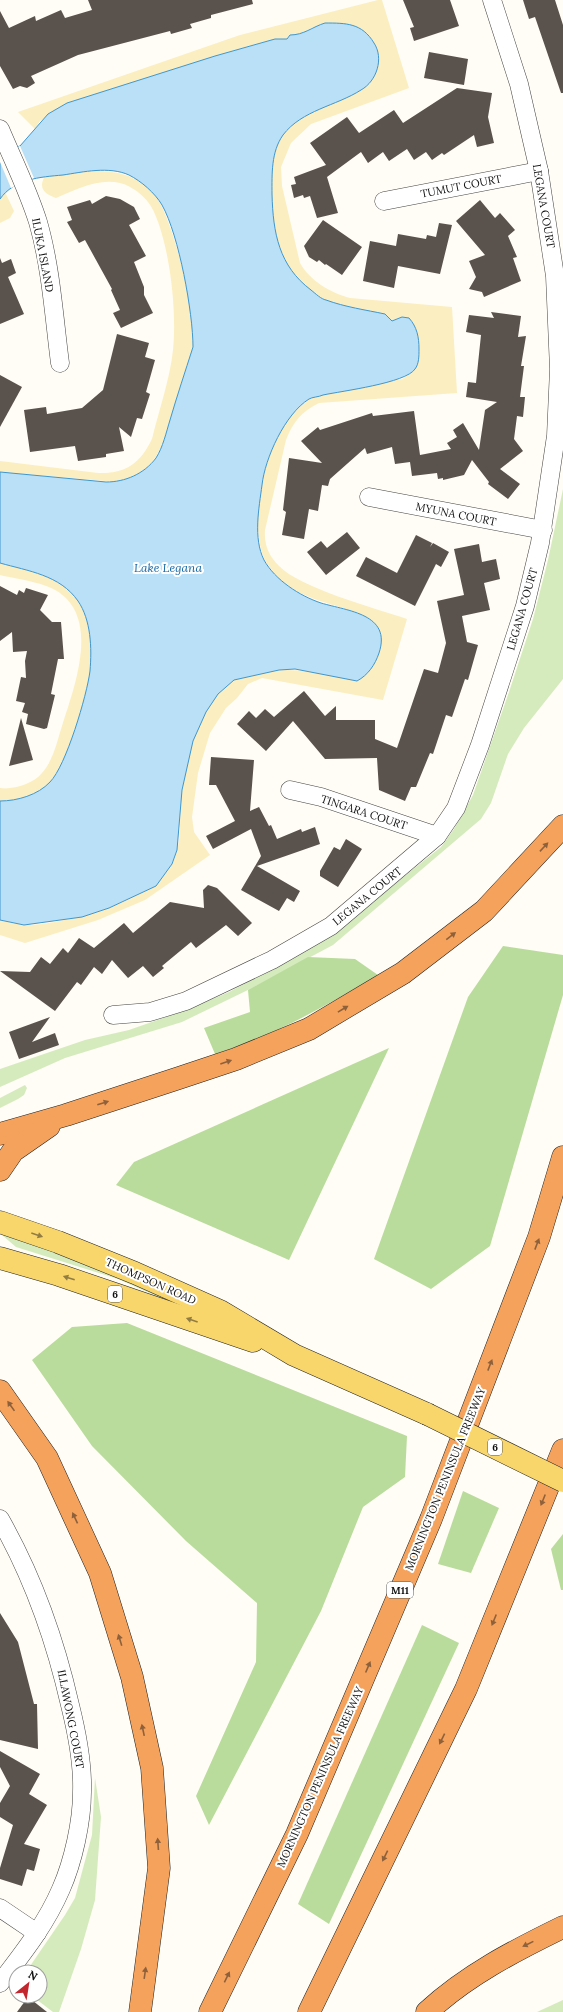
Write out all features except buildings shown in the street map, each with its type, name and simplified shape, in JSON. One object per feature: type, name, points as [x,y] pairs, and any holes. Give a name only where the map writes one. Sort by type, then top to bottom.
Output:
[{"type":"highway","points":[[0,1134],[66,1115],[236,1059],[309,1028],[403,974],[484,911],[563,826]]},
{"type":"highway","points":[[0,1170],[13,1151],[66,1115]]},
{"type":"highway","name":"MORNINGTON PENINSULA FREEWAY","points":[[210,2012],[297,1834],[431,1519],[539,1237],[563,1157]]},
{"type":"highway","points":[[0,1391],[47,1458],[97,1565],[132,1677],[152,1768],[159,1868],[140,2012]]},
{"type":"highway","points":[[309,2012],[466,1689],[563,1450]]},
{"type":"highway","points":[[427,2012],[449,1992],[512,1952],[563,1927]]},
{"type":"main road","name":"THOMPSON ROAD","points":[[0,1222],[58,1242],[135,1272],[220,1311],[294,1355]]},
{"type":"main road","name":"THOMPSON ROAD","points":[[0,1258],[59,1275],[294,1355],[427,1414],[563,1481]]},
{"type":"street","name":"LEGANA COURT","points":[[114,1015],[150,1012],[186,1001],[272,960],[331,926],[437,836],[456,808],[480,745],[525,606],[543,530],[556,436],[559,339],[556,276],[539,171],[519,84],[492,0]]},
{"type":"street","name":"ILUKA ISLAND","points":[[0,129],[24,182],[38,223],[45,257],[60,363]]},
{"type":"street","name":"TUMUT COURT","points":[[384,201],[539,171]]},
{"type":"street","name":"MYUNA COURT","points":[[369,497],[543,530]]},
{"type":"street","name":"TINGARA COURT","points":[[290,790],[321,798],[437,836]]},
{"type":"street","name":"ILLAWONG COURT","points":[[0,1519],[26,1570],[55,1644],[75,1727],[81,1769],[82,1804],[70,1862],[61,1888],[38,1933],[0,1983]]},
{"type":"street","points":[[0,1908],[38,1933]]},
{"type":"green space","points":[[563,489],[563,679],[524,728],[508,754],[491,803],[481,819],[333,945],[250,989],[182,1022],[65,1058],[0,1087],[0,1069],[85,1040],[129,1030],[186,1010],[229,992],[323,941],[441,847],[454,829],[473,795],[509,692],[533,619],[548,560]]},
{"type":"green space","points":[[503,946],[563,955],[563,995],[490,1246],[431,1289],[374,1259],[468,997]]},
{"type":"green space","points":[[308,957],[355,959],[378,975],[299,1019],[237,1047],[215,1054],[204,1028],[250,1012],[248,990]]},
{"type":"green space","points":[[389,1048],[289,1260],[116,1185],[134,1162]]},
{"type":"green space","points":[[25,1085],[27,1088],[24,1095],[0,1108],[0,1098]]},
{"type":"green space","points":[[3,1232],[121,1271],[195,1313],[118,1279],[16,1247],[2,1235]]},
{"type":"green space","points":[[127,1323],[407,1436],[405,1477],[363,1507],[321,1611],[209,1825],[196,1796],[256,1662],[257,1603],[186,1541],[92,1446],[32,1360],[72,1327]]},
{"type":"green space","points":[[463,1491],[499,1508],[471,1573],[438,1564]]},
{"type":"green space","points":[[563,1534],[563,1590],[561,1590],[551,1549]]},
{"type":"green space","points":[[422,1625],[459,1643],[329,1924],[298,1904]]},
{"type":"green space","points":[[95,1778],[101,1817],[95,1900],[81,1949],[59,2012],[53,2012],[42,2004],[48,2004],[48,1964],[31,1964],[75,1898],[92,1835]]},
{"type":"green space","points":[[563,2000],[563,2012],[537,2012]]},
{"type":"sand","points":[[382,0],[409,88],[311,124],[291,143],[281,167],[282,186],[300,263],[315,281],[336,293],[350,298],[452,307],[457,393],[319,403],[303,413],[295,422],[286,440],[265,535],[266,545],[272,558],[289,574],[320,590],[407,619],[383,700],[262,678],[248,684],[237,698],[226,708],[210,733],[198,773],[192,817],[194,832],[210,855],[145,900],[98,920],[25,943],[0,935],[0,920],[21,925],[32,925],[51,923],[98,912],[128,900],[157,881],[165,874],[175,858],[180,832],[181,797],[189,753],[200,723],[216,696],[233,680],[254,673],[278,670],[312,672],[349,610],[309,597],[290,587],[274,573],[265,560],[260,544],[258,512],[263,477],[268,460],[285,423],[308,400],[337,391],[402,379],[413,371],[418,362],[419,351],[418,337],[399,318],[392,321],[378,313],[330,302],[316,295],[301,283],[295,277],[283,256],[273,222],[271,182],[274,156],[278,144],[290,127],[299,120],[330,103],[362,90],[378,49],[367,33],[313,27],[300,35],[290,35],[287,39],[275,39],[215,56],[67,103],[40,121],[35,129],[18,112],[240,35]]},
{"type":"sand","points":[[95,171],[118,173],[132,177],[151,190],[159,202],[175,241],[187,289],[193,331],[193,346],[191,355],[163,443],[151,463],[138,473],[117,482],[0,472],[0,461],[98,473],[116,472],[131,466],[137,461],[152,439],[164,394],[173,350],[174,317],[168,261],[160,226],[152,207],[135,190],[120,183],[95,183],[56,198],[48,195],[42,187],[45,176]]},
{"type":"sand","points":[[5,192],[14,211],[10,218],[0,223],[0,199]]},
{"type":"sand","points":[[0,563],[43,575],[62,585],[71,592],[78,601],[86,617],[90,634],[91,653],[90,671],[85,696],[75,730],[63,761],[56,774],[45,787],[33,794],[13,800],[0,801],[0,788],[17,787],[28,783],[38,777],[49,763],[72,696],[80,660],[81,643],[80,626],[75,611],[66,598],[52,588],[25,580],[0,575]]},
{"type":"water","name":"Lake Legana","points":[[325,23],[347,24],[364,31],[377,49],[377,69],[375,75],[367,86],[351,96],[309,114],[283,135],[276,149],[272,171],[272,194],[276,235],[285,259],[292,270],[300,281],[320,297],[341,305],[385,314],[392,321],[402,317],[409,318],[416,329],[418,336],[418,360],[415,369],[409,374],[400,378],[373,386],[312,398],[300,406],[284,426],[267,462],[260,503],[258,533],[264,560],[281,581],[297,592],[313,600],[365,616],[373,622],[379,630],[381,640],[379,653],[371,669],[365,676],[357,681],[295,669],[279,670],[234,680],[218,694],[206,712],[193,741],[182,790],[177,850],[172,864],[156,886],[109,908],[82,917],[24,925],[0,920],[0,801],[13,800],[33,794],[45,787],[56,774],[63,761],[75,730],[85,696],[90,671],[91,653],[90,634],[86,617],[78,601],[71,592],[62,585],[43,575],[0,563],[0,472],[106,482],[127,479],[140,473],[151,464],[161,449],[193,347],[188,295],[174,235],[162,205],[152,192],[129,175],[121,172],[96,170],[28,180],[13,187],[0,199],[0,153],[20,146],[48,114],[67,103],[215,56],[275,39],[287,39],[290,35],[304,32]]},
{"type":"pier","points":[[20,146],[34,178],[11,188],[0,162],[0,153]]}]
